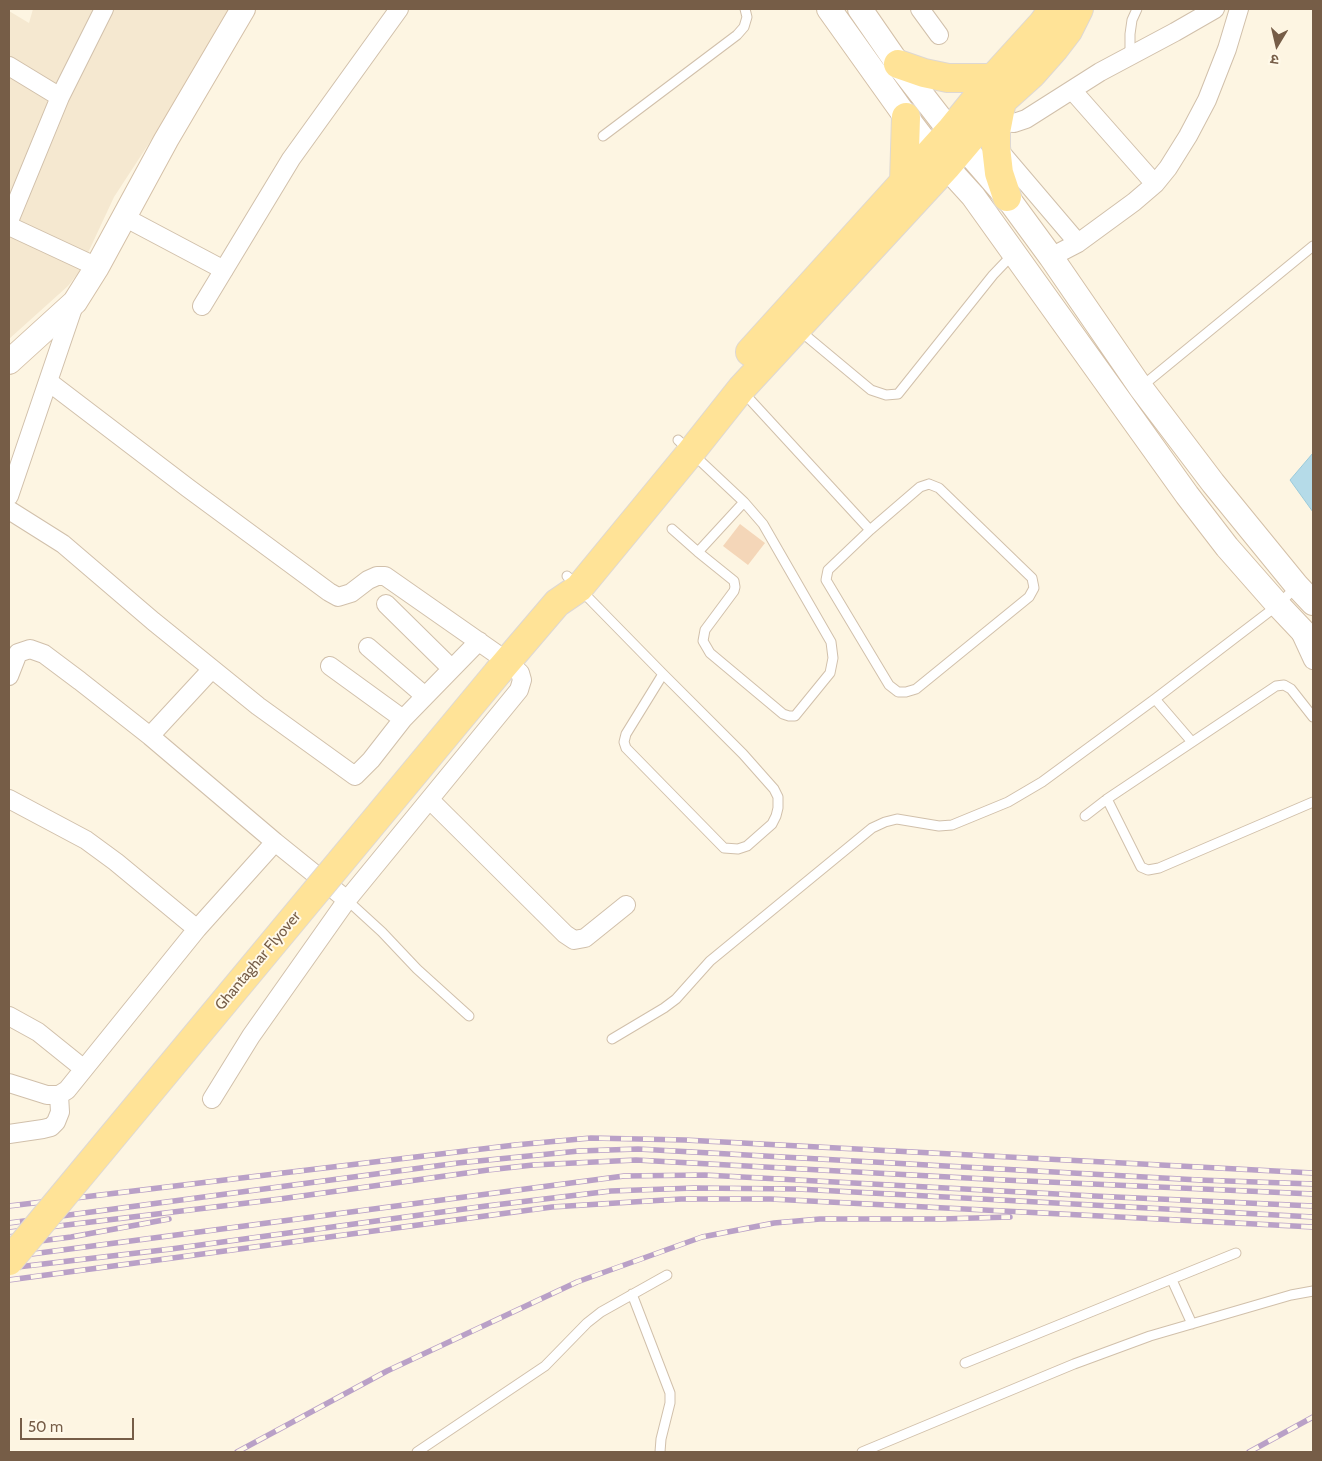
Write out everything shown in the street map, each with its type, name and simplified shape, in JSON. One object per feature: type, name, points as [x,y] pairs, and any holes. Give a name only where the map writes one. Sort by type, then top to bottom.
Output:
[{"type":"main road","points":[[829,9],[906,117],[1007,196],[1141,388],[1213,484],[1297,586],[1313,602]]},
{"type":"main road","points":[[860,9],[898,64],[973,196],[1187,495],[1227,547],[1305,634]]},
{"type":"main road","points":[[1007,196],[999,173],[997,112],[1043,24],[1053,9]]},
{"type":"main road","points":[[685,446],[726,378],[904,182],[997,112],[1055,48],[1068,31],[1079,9]]},
{"type":"main road","points":[[9,362],[75,302],[97,268],[238,11]]},
{"type":"main road","points":[[898,64],[924,73],[948,78],[997,112]]},
{"type":"main road","points":[[904,182],[906,117]]},
{"type":"main road","points":[[573,582],[685,446],[797,328],[948,149]]},
{"type":"main road","name":"Ghantaghar Flyover","points":[[9,1261],[503,666],[557,604],[573,582]]},
{"type":"street","points":[[9,221],[60,97],[104,9]]},
{"type":"street","points":[[202,306],[291,159],[399,9]]},
{"type":"street","points":[[920,9],[939,35]]},
{"type":"street","points":[[997,112],[1014,122],[1026,119],[1100,72],[1215,9]]},
{"type":"street","points":[[1051,257],[1078,243],[1134,202],[1155,184],[1168,168],[1207,100],[1227,49],[1239,9]]},
{"type":"street","points":[[9,66],[60,97]]},
{"type":"street","points":[[1072,90],[1155,184]]},
{"type":"street","points":[[997,112],[1078,243]]},
{"type":"street","points":[[124,217],[224,270]]},
{"type":"street","points":[[9,226],[97,268]]},
{"type":"street","points":[[9,496],[75,302]]},
{"type":"street","points":[[48,382],[329,592],[338,597],[351,593],[368,580],[377,576],[385,576],[480,641],[503,666],[520,673],[522,680],[519,690],[347,900],[251,1036],[212,1100]]},
{"type":"street","points":[[9,510],[63,544],[153,621],[258,706],[355,776],[403,719],[451,668],[480,641]]},
{"type":"street","points":[[386,604],[451,668]]},
{"type":"street","points":[[1305,634],[1313,660]]},
{"type":"street","points":[[368,647],[425,696]]},
{"type":"street","points":[[9,676],[18,653],[30,649],[44,654],[150,736],[347,900]]},
{"type":"street","points":[[330,666],[403,719]]},
{"type":"street","points":[[150,736],[212,669]]},
{"type":"street","points":[[9,799],[86,840],[116,862],[197,929]]},
{"type":"street","points":[[430,800],[565,934],[574,940],[584,938],[626,905]]},
{"type":"street","points":[[9,1083],[47,1095],[59,1095],[66,1090],[197,929],[275,842]]},
{"type":"street","points":[[9,1016],[38,1032],[84,1069]]},
{"type":"street","points":[[9,1134],[43,1130],[51,1126],[56,1122],[60,1112],[59,1095]]},
{"type":"lane","points":[[603,136],[737,35],[744,27],[747,17],[746,9]]},
{"type":"lane","points":[[1130,55],[1132,20],[1137,9]]},
{"type":"lane","points":[[1141,388],[1313,246]]},
{"type":"lane","points":[[797,328],[871,390],[886,395],[898,394],[993,274],[1014,253]]},
{"type":"lane","points":[[741,389],[870,530]]},
{"type":"lane","points":[[672,529],[734,581],[734,591],[704,630],[703,641],[710,653],[783,714],[795,716],[830,673],[833,658],[831,642],[763,524],[744,502],[685,446]]},
{"type":"lane","points":[[929,484],[939,488],[1032,578],[1034,588],[1029,597],[916,688],[906,692],[898,692],[889,685],[826,580],[828,570],[870,530],[920,487],[929,484]]},
{"type":"lane","points":[[698,552],[744,502]]},
{"type":"lane","points":[[573,582],[743,754],[774,789],[778,797],[776,816],[772,824],[747,846],[738,849],[724,848],[626,748],[624,742],[626,734],[663,674]]},
{"type":"lane","points":[[612,1039],[676,999],[710,961],[872,828],[897,819],[939,826],[952,825],[1008,802],[1042,782],[1155,699],[1278,605],[1297,586]]},
{"type":"lane","points":[[1085,816],[1107,799],[1276,686],[1284,686],[1291,689],[1313,717]]},
{"type":"lane","points":[[1155,699],[1192,742]]},
{"type":"lane","points":[[1107,799],[1141,867],[1148,870],[1159,868],[1313,802]]},
{"type":"lane","points":[[347,900],[469,1016]]},
{"type":"lane","points":[[965,1363],[1172,1280],[1236,1252]]},
{"type":"lane","points":[[417,1452],[545,1366],[587,1323],[602,1312],[667,1275]]},
{"type":"lane","points":[[1172,1280],[1192,1324]]},
{"type":"lane","points":[[862,1452],[1112,1349],[1291,1295],[1313,1291]]},
{"type":"lane","points":[[632,1294],[670,1393],[670,1403],[661,1439],[660,1452]]},
{"type":"shaded area","points":[[33,9],[229,9],[180,96],[114,197],[79,272],[68,286],[9,339],[9,11],[29,23]]},
{"type":"water","points":[[1313,453],[1313,512],[1290,480]]},
{"type":"building","points":[[740,524],[765,543],[748,565],[723,546]]},
{"type":"railway","points":[[9,1206],[515,1145],[591,1138],[685,1140],[1313,1173]]},
{"type":"railway","points":[[9,1223],[458,1163],[579,1151],[638,1149],[1199,1180],[1313,1184]]},
{"type":"railway","points":[[9,1232],[280,1199],[488,1170],[533,1165],[636,1160],[1004,1180],[1313,1194]]},
{"type":"railway","points":[[9,1257],[624,1176],[705,1175],[1313,1206]]},
{"type":"railway","points":[[9,1268],[171,1249],[611,1191],[694,1188],[798,1189],[1313,1217]]},
{"type":"railway","points":[[9,1280],[552,1207],[681,1199],[771,1199],[1313,1227]]},
{"type":"railway","points":[[237,1452],[387,1371],[577,1282],[702,1237],[774,1223],[820,1219],[1010,1217]]},
{"type":"railway","points":[[9,1245],[71,1237],[169,1219]]},
{"type":"railway","points":[[1249,1452],[1313,1417]]}]
